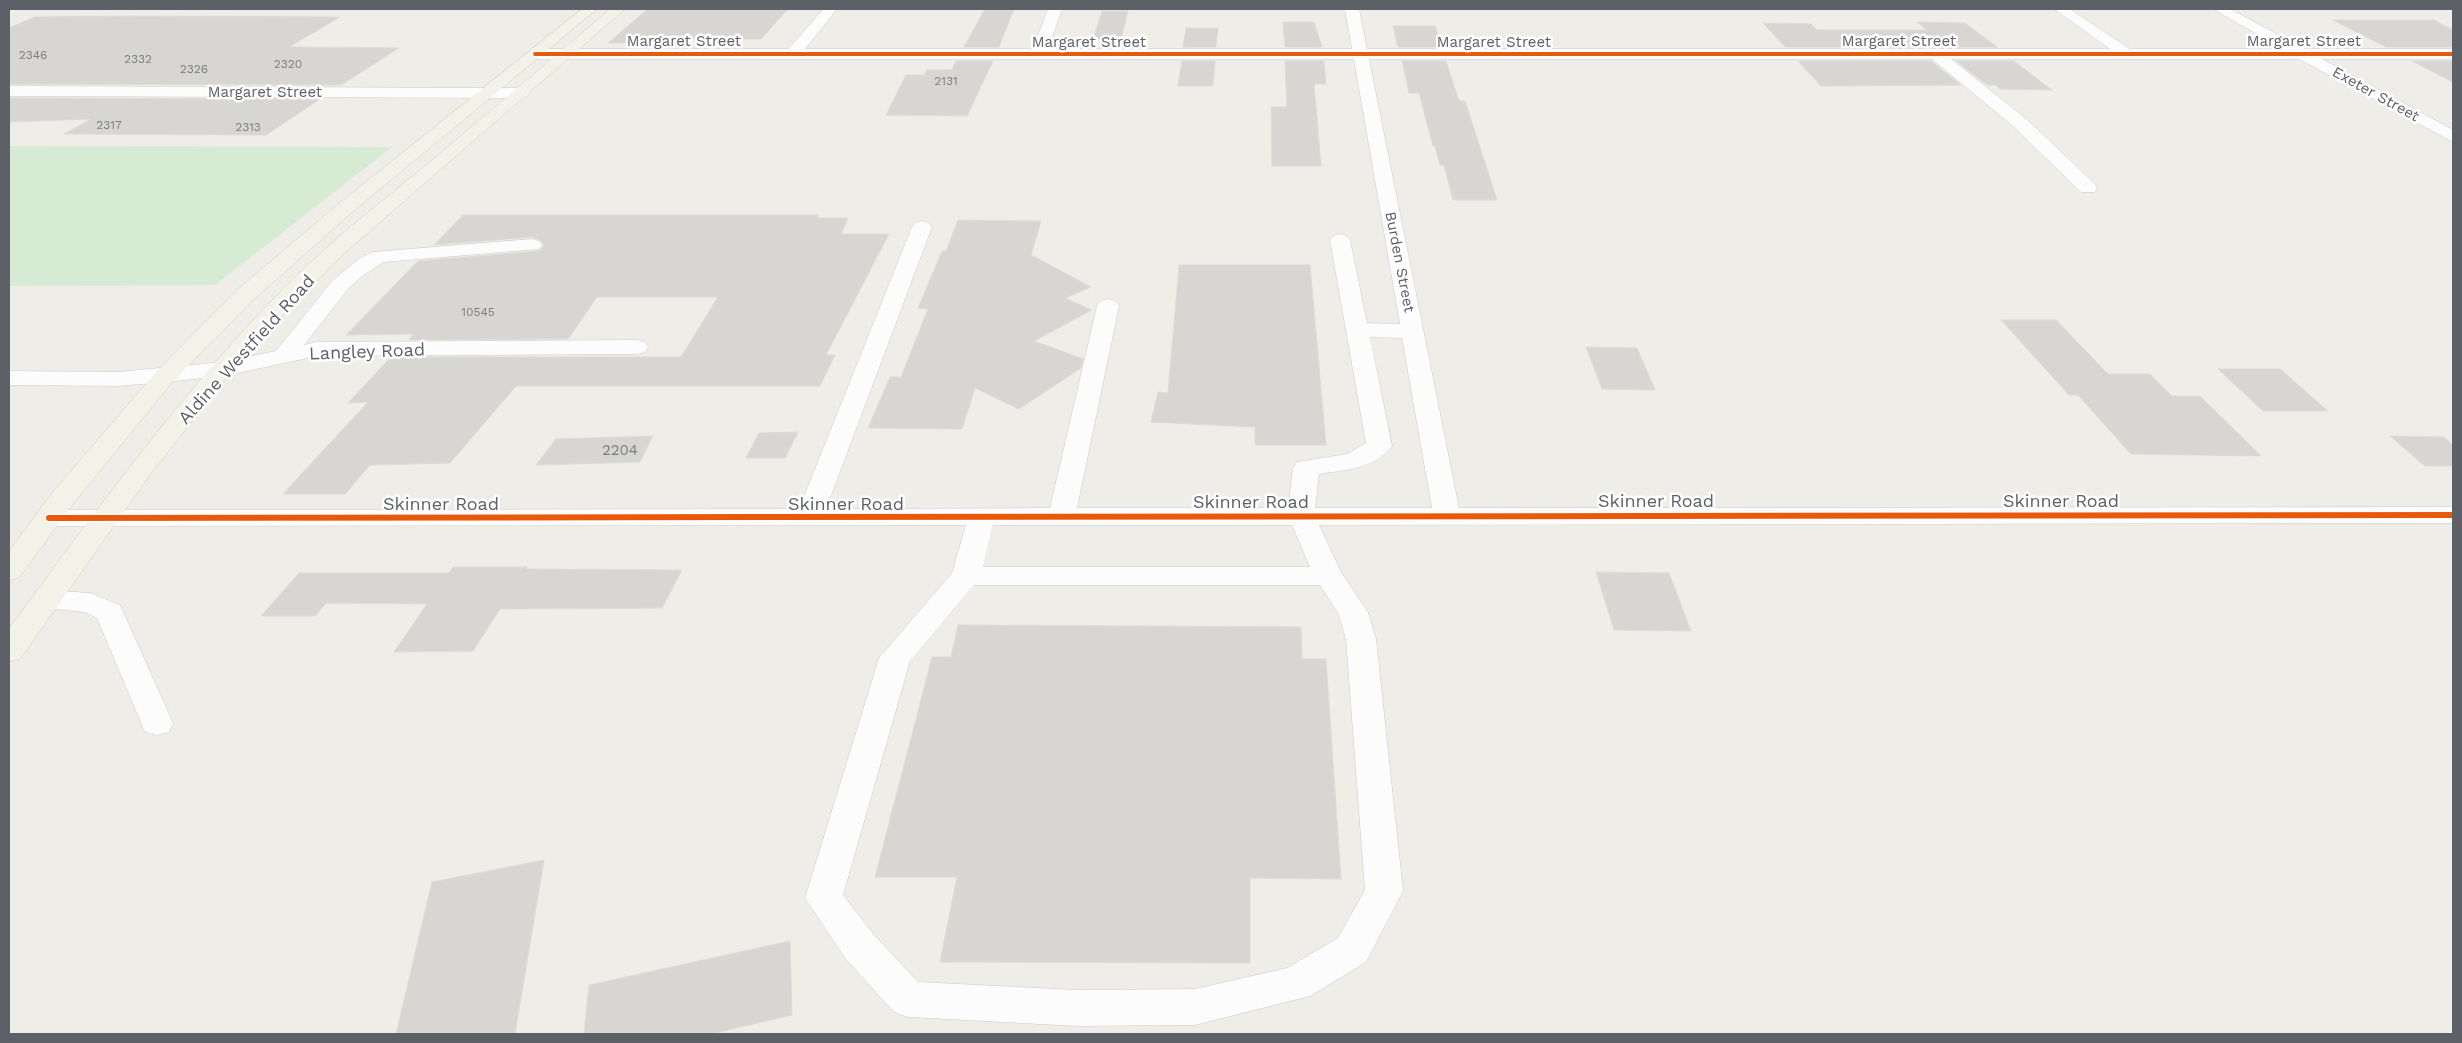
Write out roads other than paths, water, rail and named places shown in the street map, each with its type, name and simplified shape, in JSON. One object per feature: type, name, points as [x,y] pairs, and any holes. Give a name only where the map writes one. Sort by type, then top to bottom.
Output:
[{"type":"main road","name":"Aldine Westfield Road","points":[[9,571],[62,499],[166,375],[244,296],[343,210],[590,9]]},
{"type":"main road","name":"Aldine Westfield Road","points":[[9,651],[106,518],[122,493],[223,369],[290,294],[382,211],[618,9]]},
{"type":"main road","points":[[343,210],[382,211]]},
{"type":"main road","points":[[119,432],[177,426]]},
{"type":"street","points":[[793,54],[830,9]]},
{"type":"street","points":[[1039,54],[1055,9]]},
{"type":"street","name":"Burden Street","points":[[1352,9],[1447,516]]},
{"type":"street","points":[[2061,9],[2127,54]]},
{"type":"street","name":"Exeter Street","points":[[2220,9],[2453,137]]},
{"type":"street","name":"Margaret Street","points":[[535,54],[2453,54]]},
{"type":"street","points":[[1936,54],[2019,122],[2088,188]]},
{"type":"street","name":"Margaret Street","points":[[9,91],[522,93]]},
{"type":"street","points":[[809,518],[922,227]]},
{"type":"street","points":[[980,517],[977,538],[966,576],[895,658],[824,898],[860,947],[908,999],[1078,1008],[1195,1007],[1296,984],[1352,950],[1384,891],[1361,639],[1353,612],[1328,576],[1316,545],[1301,516],[1306,468],[1354,461],[1379,446],[1340,240]]},
{"type":"street","points":[[284,356],[326,302],[367,260],[380,256],[532,245]]},
{"type":"street","points":[[318,269],[359,268]]},
{"type":"street","points":[[1062,516],[1108,306]]},
{"type":"street","points":[[1357,330],[1412,331]]},
{"type":"street","name":"Langley Road","points":[[9,378],[117,378],[166,375],[223,369],[317,349],[637,347]]},
{"type":"street","name":"Skinner Road","points":[[49,518],[2453,515]]},
{"type":"street","points":[[966,576],[1328,576]]},
{"type":"street","points":[[46,600],[90,603],[109,612],[157,723]]}]
